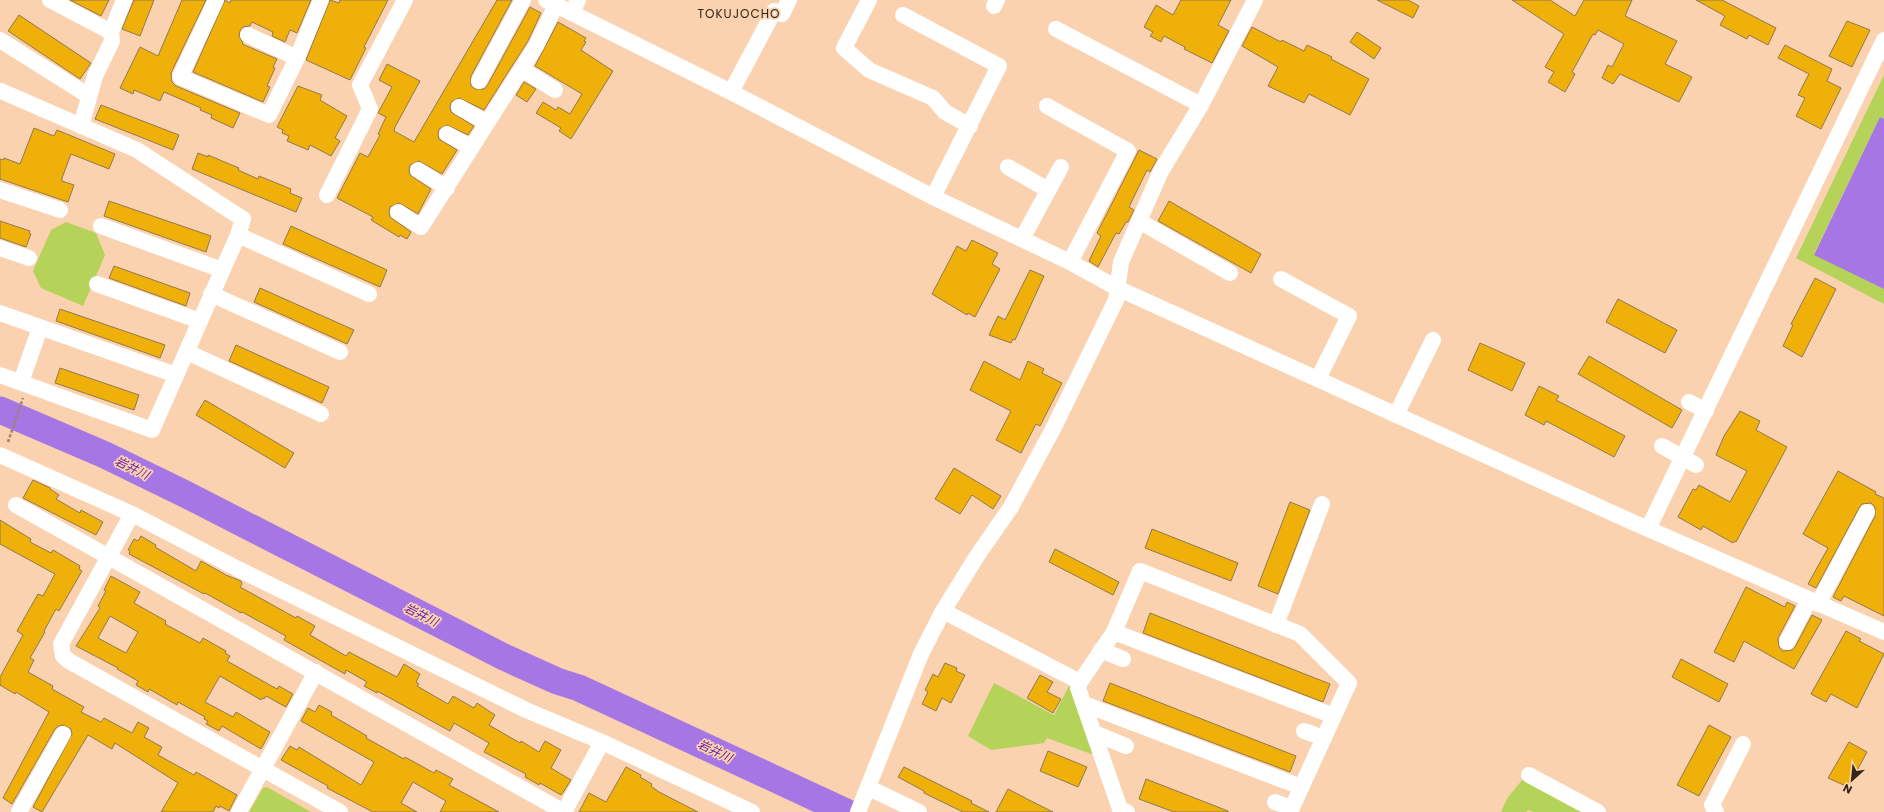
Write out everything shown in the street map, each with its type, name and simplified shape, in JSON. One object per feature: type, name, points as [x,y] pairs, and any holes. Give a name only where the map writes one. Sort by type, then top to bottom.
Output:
[{"type":"street","points":[[50,0],[111,32]]},
{"type":"street","points":[[81,126],[94,76],[112,41],[111,32],[124,0]]},
{"type":"street","points":[[216,0],[180,77],[269,115],[297,58],[321,0]]},
{"type":"street","points":[[327,194],[370,109],[360,85],[383,48],[405,0]]},
{"type":"street","points":[[479,81],[523,0]]},
{"type":"street","points":[[730,92],[774,11],[782,14],[789,0]]},
{"type":"street","points":[[869,0],[844,48],[869,70],[933,98],[944,112],[970,126]]},
{"type":"street","points":[[858,812],[921,654],[943,611],[976,556],[1011,507],[1043,447],[1116,300],[1121,262],[1161,171],[1200,105],[1253,0]]},
{"type":"street","points":[[398,212],[421,227],[536,46],[551,2],[575,6],[730,92],[933,197],[1070,262],[1117,288],[1648,529],[1814,602],[1842,620],[1884,632]]},
{"type":"street","points":[[903,15],[999,66],[933,197]]},
{"type":"street","points":[[1056,29],[1200,105]]},
{"type":"street","points":[[248,35],[297,58]]},
{"type":"street","points":[[0,40],[89,96]]},
{"type":"street","points":[[1648,529],[1689,461],[1706,411],[1884,40]]},
{"type":"street","points":[[522,69],[555,90]]},
{"type":"street","points":[[0,89],[137,150],[243,219],[238,235],[152,430],[22,388],[0,375]]},
{"type":"street","points":[[1047,106],[1128,151],[1070,262]]},
{"type":"street","points":[[459,107],[487,123]]},
{"type":"street","points":[[447,134],[471,148]]},
{"type":"street","points":[[1008,167],[1048,190]]},
{"type":"street","points":[[1022,239],[1061,167]]},
{"type":"street","points":[[418,170],[447,188]]},
{"type":"street","points":[[0,190],[60,210]]},
{"type":"street","points":[[1138,221],[1230,273]]},
{"type":"street","points":[[101,226],[222,270]]},
{"type":"street","points":[[238,235],[369,294]]},
{"type":"street","points":[[0,248],[29,258]]},
{"type":"street","points":[[1281,279],[1349,316],[1318,379]]},
{"type":"street","points":[[96,284],[200,321]]},
{"type":"street","points":[[211,294],[340,352]]},
{"type":"street","points":[[0,313],[176,375]]},
{"type":"street","points":[[22,388],[40,328]]},
{"type":"street","points":[[1396,415],[1433,340]]},
{"type":"street","points":[[187,352],[321,414]]},
{"type":"street","points":[[1689,402],[1706,411]]},
{"type":"street","points":[[1662,446],[1689,461]]},
{"type":"street","points":[[4,449],[245,572],[526,710],[602,742],[752,812]]},
{"type":"street","points":[[1276,624],[1322,504]]},
{"type":"street","points":[[16,505],[564,812],[602,742]]},
{"type":"street","points":[[1787,642],[1814,602],[1867,512]]},
{"type":"street","points":[[132,514],[61,644],[63,656],[69,661],[340,812]]},
{"type":"street","points":[[1125,812],[1120,809],[1078,688],[1080,682],[1114,632],[1140,570],[1300,634],[1349,683],[1290,810],[1275,802]]},
{"type":"street","points":[[943,611],[1080,682]]},
{"type":"street","points":[[1114,632],[1334,716]]},
{"type":"street","points":[[1101,650],[1123,659]]},
{"type":"street","points":[[239,812],[316,672]]},
{"type":"street","points":[[1084,704],[1301,788]]},
{"type":"street","points":[[1304,731],[1324,738]]},
{"type":"street","points":[[1094,733],[1126,746]]},
{"type":"street","points":[[19,812],[63,734]]},
{"type":"street","points":[[1716,812],[1712,805],[1743,744]]},
{"type":"street","points":[[1529,775],[1598,812]]},
{"type":"street","points":[[867,791],[919,812]]},
{"type":"path","points":[[4,449],[22,388]]},
{"type":"green space","points":[[1884,75],[1884,119],[1880,117],[1814,254],[1884,289],[1884,304],[1796,258]]},
{"type":"green space","points":[[66,222],[96,233],[105,255],[83,306],[41,288],[33,271],[51,230]]},
{"type":"green space","points":[[994,683],[1054,715],[1070,684],[1094,755],[1047,738],[1044,743],[991,750],[968,736]]},
{"type":"green space","points":[[1523,779],[1585,812],[1533,812],[1528,810],[1526,812],[1501,812],[1508,797]]},
{"type":"green space","points":[[267,787],[311,812],[249,812],[263,788]]},
{"type":"shaded area","points":[[1880,117],[1884,119],[1884,289],[1814,255]]},
{"type":"building","points":[[70,0],[109,0],[101,16]]},
{"type":"building","points":[[134,0],[154,0],[140,36],[122,29]]},
{"type":"building","points":[[182,0],[206,0],[171,73],[172,82],[176,86],[240,113],[233,128],[211,118],[212,115],[200,110],[201,108],[164,92],[160,101],[134,90],[133,94],[120,88],[140,47],[158,56]]},
{"type":"building","points":[[225,0],[230,3],[231,0],[311,0],[297,33],[290,30],[285,42],[272,36],[273,32],[252,22],[250,26],[243,27],[240,31],[239,36],[243,43],[242,44],[277,59],[273,67],[275,68],[267,86],[270,87],[263,102],[193,72]]},
{"type":"building","points":[[330,0],[339,3],[340,0],[388,0],[364,47],[366,48],[350,80],[306,60]]},
{"type":"building","points":[[497,0],[512,0],[471,76],[471,86],[475,89],[484,89],[487,86],[530,7],[541,13],[528,41],[484,110],[459,98],[451,102],[451,112],[474,126],[468,135],[447,125],[439,129],[439,139],[457,150],[442,174],[419,161],[410,165],[410,175],[431,189],[418,214],[399,203],[390,207],[390,217],[411,232],[407,239],[400,235],[399,237],[371,220],[373,217],[337,198],[360,153],[368,157],[380,135],[378,134],[386,117],[378,113],[392,87],[379,80],[387,64],[420,81],[394,131],[414,142]]},
{"type":"building","points":[[1181,0],[1231,0],[1218,25],[1229,31],[1212,63],[1184,49],[1185,47],[1164,36],[1161,42],[1150,36],[1153,32],[1144,27],[1156,5],[1173,15]]},
{"type":"building","points":[[1377,0],[1408,0],[1419,6],[1413,18]]},
{"type":"building","points":[[1512,0],[1550,0],[1575,16],[1584,0],[1632,0],[1625,16],[1677,41],[1665,64],[1692,77],[1679,102],[1620,74],[1613,84],[1602,78],[1608,65],[1612,67],[1624,44],[1598,30],[1595,35],[1593,34],[1572,72],[1575,74],[1565,92],[1548,82],[1554,72],[1545,67],[1564,34]]},
{"type":"building","points":[[1696,0],[1722,0],[1776,28],[1768,45],[1749,35],[1747,39],[1720,25],[1725,16]]},
{"type":"building","points":[[19,15],[91,63],[80,79],[8,31]]},
{"type":"building","points":[[1847,21],[1870,30],[1852,67],[1829,56]]},
{"type":"building","points":[[558,22],[586,38],[584,41],[586,42],[581,50],[613,71],[571,139],[559,131],[561,128],[536,113],[543,102],[556,110],[558,107],[570,114],[582,94],[535,66]]},
{"type":"building","points":[[1252,27],[1281,42],[1282,40],[1304,51],[1307,45],[1332,57],[1331,59],[1369,79],[1350,115],[1309,94],[1304,103],[1268,86],[1278,67],[1242,46]]},
{"type":"building","points":[[1357,32],[1381,48],[1374,59],[1350,42]]},
{"type":"building","points":[[1785,45],[1832,69],[1827,81],[1841,88],[1821,129],[1796,116],[1805,98],[1798,95],[1809,74],[1778,58]]},
{"type":"building","points":[[524,82],[536,89],[527,102],[516,95]]},
{"type":"building","points":[[298,86],[322,95],[320,100],[347,116],[335,138],[340,141],[331,156],[310,145],[308,150],[287,141],[289,136],[282,133],[283,130],[277,127]]},
{"type":"building","points":[[101,105],[179,135],[173,150],[95,119]]},
{"type":"building","points":[[34,128],[54,136],[57,130],[115,154],[109,169],[71,154],[62,178],[62,181],[74,185],[68,202],[0,179],[0,159],[3,160],[4,158],[20,164]]},
{"type":"building","points":[[1139,150],[1157,159],[1150,172],[1147,170],[1129,207],[1134,210],[1128,222],[1126,222],[1119,234],[1116,233],[1098,267],[1089,261],[1101,236],[1097,233]]},
{"type":"building","points":[[198,153],[208,157],[208,155],[239,168],[238,170],[258,179],[259,176],[291,189],[290,193],[302,198],[296,212],[192,169]]},
{"type":"building","points":[[109,201],[211,236],[206,252],[104,216]]},
{"type":"building","points":[[1169,201],[1261,254],[1251,273],[1158,221]]},
{"type":"building","points":[[0,221],[30,231],[29,233],[31,234],[26,247],[0,238]]},
{"type":"building","points":[[291,226],[387,270],[380,287],[283,244]]},
{"type":"building","points":[[972,240],[998,253],[992,264],[1000,269],[975,317],[968,313],[967,315],[932,294],[957,246],[966,251]]},
{"type":"building","points":[[114,266],[190,293],[186,306],[109,278]]},
{"type":"building","points":[[1030,270],[1044,276],[1015,340],[1013,339],[1011,343],[989,335],[998,316],[1005,320]]},
{"type":"building","points":[[1815,278],[1836,289],[1802,357],[1783,346],[1793,325],[1791,324]]},
{"type":"building","points":[[260,288],[354,330],[347,344],[254,302]]},
{"type":"building","points":[[1618,299],[1677,330],[1665,353],[1606,322]]},
{"type":"building","points":[[60,309],[165,345],[160,358],[56,321]]},
{"type":"building","points":[[1480,343],[1525,363],[1512,391],[1468,370]]},
{"type":"building","points":[[236,345],[329,387],[322,403],[229,361]]},
{"type":"building","points":[[1589,356],[1682,410],[1672,428],[1578,374]]},
{"type":"building","points":[[984,361],[1020,380],[1028,361],[1044,369],[1042,373],[1062,383],[1040,426],[1036,424],[1021,453],[996,440],[1011,411],[970,390]]},
{"type":"building","points":[[60,368],[139,395],[134,410],[55,383]]},
{"type":"building","points":[[1539,386],[1559,396],[1556,400],[1625,436],[1614,457],[1546,421],[1544,425],[1525,415]]},
{"type":"building","points":[[205,400],[294,453],[285,468],[196,415]]},
{"type":"building","points":[[1740,411],[1760,421],[1756,430],[1787,447],[1736,542],[1734,541],[1733,543],[1703,526],[1701,530],[1678,517],[1693,489],[1696,490],[1699,485],[1730,502],[1747,471],[1716,455],[1724,436]]},
{"type":"building","points":[[954,468],[1001,496],[993,509],[972,495],[960,514],[935,499]]},
{"type":"building","points":[[1838,471],[1884,498],[1884,616],[1844,596],[1841,601],[1833,597],[1875,516],[1875,507],[1871,503],[1862,504],[1859,508],[1816,588],[1808,584],[1828,548],[1803,534]]},
{"type":"building","points":[[33,480],[50,488],[59,495],[56,499],[80,513],[81,510],[103,522],[96,535],[23,498]]},
{"type":"building","points":[[1290,502],[1310,510],[1278,594],[1258,586]]},
{"type":"building","points":[[0,520],[31,539],[30,542],[51,553],[53,550],[80,566],[79,569],[82,571],[59,611],[56,609],[44,631],[45,632],[30,658],[34,660],[28,672],[53,686],[52,689],[84,707],[81,712],[101,722],[104,718],[132,733],[138,722],[149,728],[144,737],[162,747],[158,755],[194,775],[196,772],[237,795],[229,811],[220,806],[219,808],[216,806],[213,812],[161,812],[178,783],[115,743],[112,749],[88,735],[42,812],[33,807],[72,734],[71,729],[63,725],[55,729],[12,804],[3,798],[49,712],[16,692],[15,694],[0,685],[0,677],[23,635],[17,631],[38,594],[43,596],[55,574],[0,544]]},
{"type":"building","points":[[1152,529],[1238,563],[1231,581],[1145,548]]},
{"type":"building","points":[[141,536],[156,545],[155,547],[196,571],[201,561],[226,575],[241,581],[242,584],[240,587],[296,618],[297,616],[315,626],[310,635],[346,656],[349,652],[397,677],[404,664],[420,674],[416,682],[419,684],[417,686],[448,704],[453,696],[474,708],[477,703],[495,715],[489,725],[520,743],[521,741],[539,752],[545,741],[561,750],[551,768],[571,780],[561,795],[540,783],[539,785],[525,777],[526,774],[484,752],[489,743],[454,723],[450,731],[377,691],[377,693],[364,686],[367,682],[346,670],[345,674],[284,640],[286,636],[129,554],[130,551],[128,550],[134,539],[138,541]]},
{"type":"building","points":[[1055,549],[1119,582],[1113,595],[1049,562]]},
{"type":"building","points":[[111,576],[140,592],[134,603],[166,621],[165,624],[200,643],[203,638],[226,651],[225,653],[230,656],[227,661],[277,689],[279,686],[293,694],[286,707],[266,696],[261,700],[220,676],[205,702],[233,717],[236,712],[270,732],[261,749],[222,726],[219,731],[206,724],[208,721],[204,719],[205,717],[178,702],[177,705],[149,689],[148,692],[136,685],[138,681],[117,669],[118,668],[76,646],[100,608],[98,606],[106,591],[104,590]],"holes":[[[110,616],[138,632],[126,653],[98,638]]]},
{"type":"building","points":[[1746,587],[1785,607],[1787,602],[1795,606],[1778,638],[1779,647],[1783,651],[1792,650],[1795,647],[1812,615],[1822,620],[1794,669],[1744,641],[1734,662],[1714,652]]},
{"type":"building","points":[[1150,613],[1330,684],[1323,702],[1143,633]]},
{"type":"building","points":[[1846,631],[1861,639],[1859,641],[1884,654],[1857,708],[1831,694],[1826,702],[1811,694]]},
{"type":"building","points":[[1681,659],[1728,684],[1719,702],[1672,677]]},
{"type":"building","points":[[945,663],[957,668],[956,671],[965,675],[951,703],[942,698],[936,711],[922,704],[928,692],[925,690],[933,674],[938,677]]},
{"type":"building","points":[[1040,675],[1053,682],[1047,692],[1061,699],[1053,713],[1027,698]]},
{"type":"building","points":[[1110,683],[1296,756],[1290,772],[1103,701]]},
{"type":"building","points":[[319,705],[332,712],[331,715],[367,736],[366,738],[404,759],[405,757],[434,773],[436,770],[453,779],[449,785],[499,812],[440,812],[446,801],[413,782],[401,803],[417,812],[373,812],[327,788],[328,786],[281,760],[290,746],[297,750],[299,747],[361,785],[374,762],[301,721],[308,708],[315,712]]},
{"type":"building","points":[[1709,725],[1731,737],[1699,796],[1677,785]]},
{"type":"building","points":[[1849,742],[1867,752],[1848,787],[1828,778]]},
{"type":"building","points":[[1048,751],[1087,767],[1078,787],[1040,771]]},
{"type":"building","points":[[626,767],[641,775],[640,777],[652,784],[651,786],[659,792],[698,812],[579,812],[589,793],[606,802]]},
{"type":"building","points":[[904,767],[972,801],[971,803],[989,812],[963,812],[924,793],[924,791],[898,777]]},
{"type":"building","points":[[1146,779],[1228,812],[1174,812],[1139,799]]},
{"type":"building","points":[[1008,789],[1031,801],[1053,812],[996,812]]},
{"type":"waterway","name":"岩井川","points":[[0,410],[105,455],[183,493],[504,657],[557,681],[579,688],[846,812]]},
{"type":"district","name":"TOKUJOCHO","points":[[739,14]]}]
